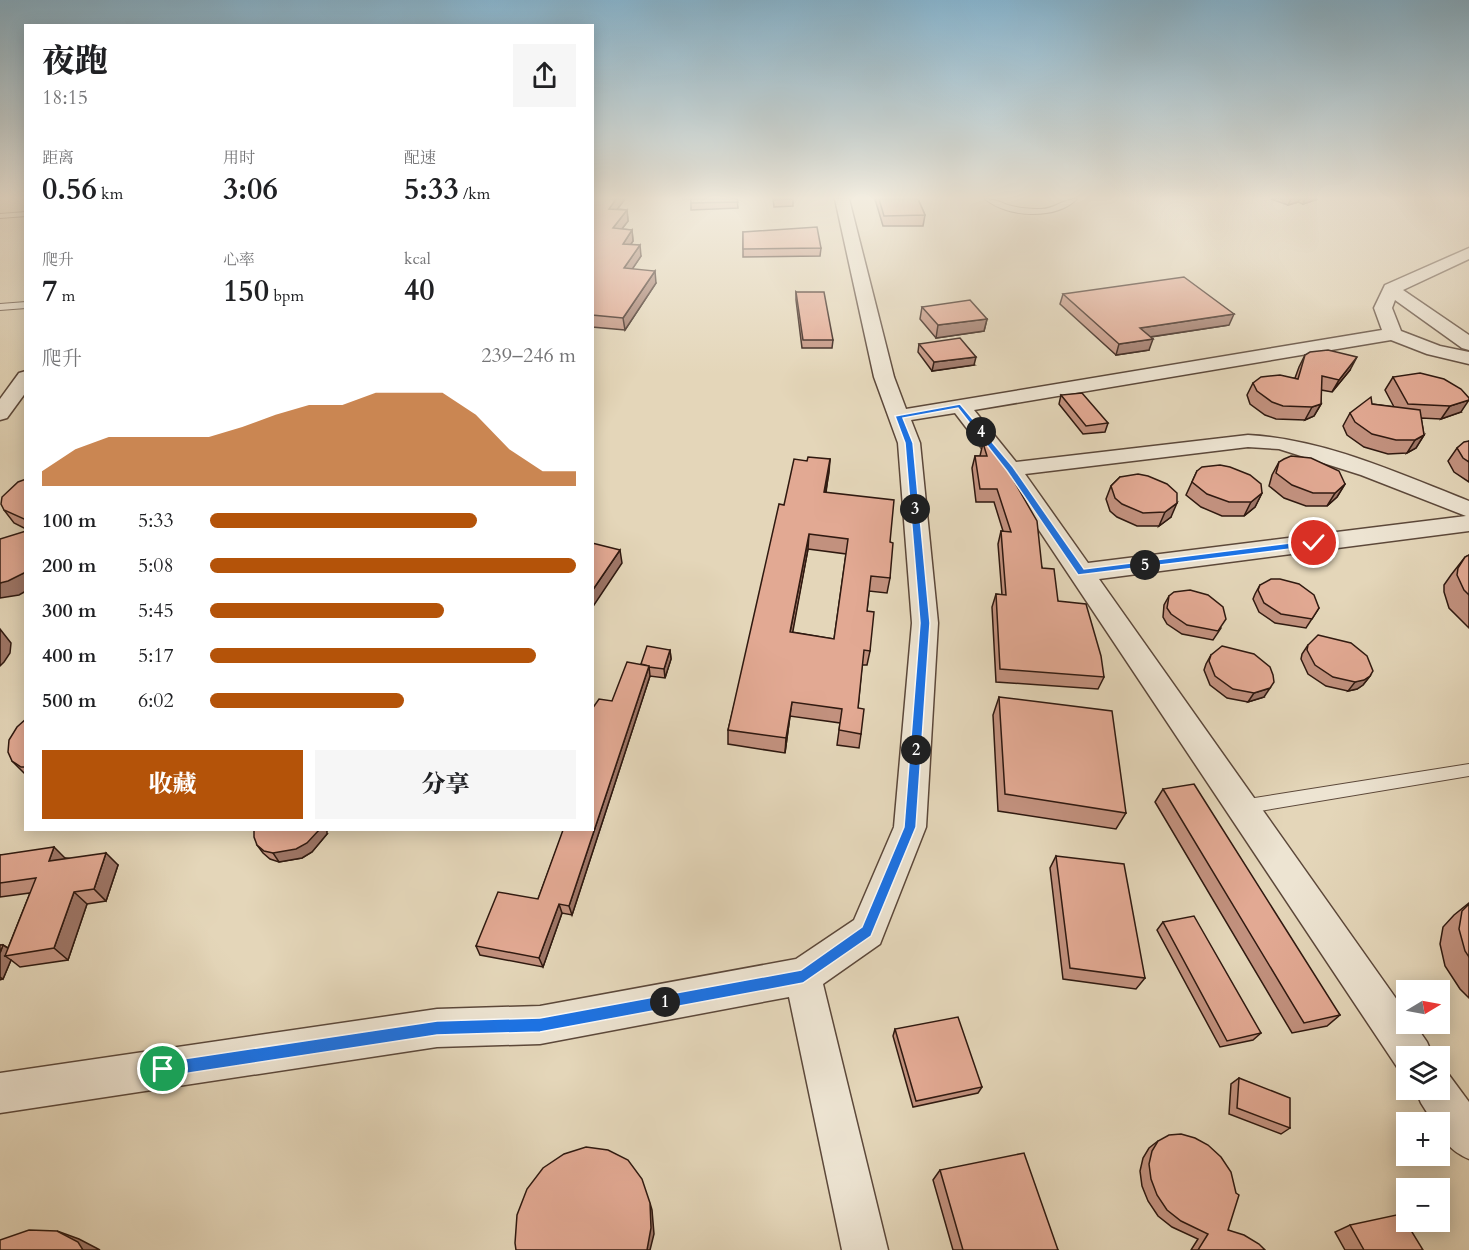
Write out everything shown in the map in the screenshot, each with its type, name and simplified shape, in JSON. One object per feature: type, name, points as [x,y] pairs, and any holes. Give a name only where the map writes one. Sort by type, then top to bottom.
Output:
[{"type":"street","points":[[0,1093],[437,1028],[540,1025],[803,976],[867,932],[910,827],[925,623],[909,443],[884,377],[856,257]]},
{"type":"street","points":[[1393,334],[1383,308],[1391,289],[1458,257]]},
{"type":"street","points":[[1391,289],[1469,344]]},
{"type":"street","points":[[899,416],[1393,334],[1434,350],[1469,358]]},
{"type":"street","points":[[0,414],[24,380]]},
{"type":"street","points":[[960,406],[1010,469],[1406,1046]]},
{"type":"street","points":[[1010,469],[1248,441],[1281,443],[1369,470],[1469,509]]},
{"type":"street","points":[[1081,573],[1469,523]]},
{"type":"street","points":[[803,976],[865,1250]]},
{"type":"street","points":[[1443,1100],[1469,1138]]},
{"type":"lane","points":[[0,307],[24,305]]},
{"type":"lane","points":[[1242,807],[1469,770]]},
{"type":"building","points":[[594,257],[631,257],[624,268],[655,271],[623,318],[594,315]]},
{"type":"building","points":[[1184,277],[1234,314],[1140,328],[1153,339],[1119,344],[1063,294]]},
{"type":"building","points":[[796,292],[824,292],[833,340],[803,340]]},
{"type":"building","points":[[970,300],[987,319],[938,325],[922,307]]},
{"type":"building","points":[[960,338],[976,357],[934,362],[919,344]]},
{"type":"building","points":[[1328,350],[1357,357],[1339,380],[1322,376],[1321,404],[1312,407],[1283,406],[1272,402],[1257,391],[1253,383],[1261,377],[1280,375],[1298,379],[1305,355],[1310,352]]},
{"type":"building","points":[[1420,373],[1444,379],[1461,389],[1469,400],[1450,406],[1408,404],[1393,377]]},
{"type":"building","points":[[1082,393],[1108,423],[1086,426],[1061,395]]},
{"type":"building","points":[[1371,397],[1372,404],[1420,410],[1424,435],[1415,440],[1396,440],[1372,434],[1355,422],[1350,413]]},
{"type":"building","points":[[1469,441],[1469,462],[1463,458],[1457,448]]},
{"type":"building","points":[[987,442],[1003,462],[1037,521],[1042,568],[1054,569],[1058,601],[1086,604],[1101,656],[1104,677],[1000,669],[996,594],[1006,595],[1001,531],[1011,532],[997,489],[980,489],[975,456],[987,456],[983,443]]},
{"type":"building","points":[[1291,456],[1311,458],[1339,471],[1345,484],[1335,493],[1313,493],[1292,485],[1276,473],[1279,462]]},
{"type":"building","points":[[808,457],[830,459],[824,492],[894,500],[890,542],[893,543],[890,578],[871,576],[867,611],[874,612],[870,651],[864,650],[858,708],[864,709],[861,734],[839,730],[842,709],[792,702],[786,738],[728,730],[779,504],[784,505],[794,459],[807,461]],"holes":[[[809,534],[848,539],[834,639],[790,632]]]},
{"type":"building","points":[[1220,465],[1250,475],[1261,484],[1262,493],[1251,502],[1229,502],[1207,494],[1192,482],[1197,471],[1202,467]]},
{"type":"building","points":[[1138,474],[1167,484],[1177,493],[1177,503],[1165,512],[1143,513],[1122,504],[1115,498],[1111,486],[1120,477]]},
{"type":"building","points":[[24,480],[24,519],[4,510],[1,504],[2,497],[18,482]]},
{"type":"building","points":[[24,532],[24,573],[0,583],[0,539]]},
{"type":"building","points":[[594,544],[620,550],[594,588]]},
{"type":"building","points":[[1469,555],[1469,595],[1457,575],[1458,568]]},
{"type":"building","points":[[1271,579],[1299,584],[1314,595],[1319,608],[1312,619],[1281,614],[1264,603],[1258,590],[1260,585]]},
{"type":"building","points":[[1190,590],[1208,595],[1223,607],[1226,619],[1218,631],[1187,625],[1171,614],[1167,608],[1169,596],[1174,592]]},
{"type":"building","points":[[1318,635],[1351,643],[1367,656],[1373,671],[1370,676],[1355,682],[1333,677],[1315,665],[1307,650],[1308,645]]},
{"type":"building","points":[[647,646],[670,650],[664,669],[641,664]]},
{"type":"building","points":[[1222,646],[1254,654],[1270,667],[1274,682],[1270,688],[1254,693],[1233,689],[1215,676],[1209,661],[1211,655]]},
{"type":"building","points":[[627,662],[649,666],[594,831],[594,706],[599,699],[612,701]]},
{"type":"building","points":[[999,697],[1112,711],[1126,813],[1005,794]]},
{"type":"building","points":[[24,721],[24,767],[12,761],[8,752],[9,740]]},
{"type":"building","points":[[1194,784],[1340,1015],[1304,1023],[1163,789]]},
{"type":"building","points":[[254,831],[318,831],[307,843],[296,849],[273,853],[264,851],[257,845]]},
{"type":"building","points":[[563,831],[594,831],[569,906],[559,904],[539,958],[476,946],[498,892],[538,899]]},
{"type":"building","points":[[54,847],[49,861],[106,853],[94,889],[74,892],[54,948],[5,956],[36,878],[0,883],[0,855]]},
{"type":"building","points":[[1056,856],[1124,864],[1145,978],[1070,968]]},
{"type":"building","points":[[1469,904],[1469,957],[1459,929],[1462,911]]},
{"type":"building","points":[[1194,916],[1261,1033],[1227,1041],[1163,922]]},
{"type":"building","points":[[958,1017],[982,1087],[916,1101],[895,1029]]},
{"type":"building","points":[[1239,1078],[1290,1098],[1290,1128],[1237,1108]]},
{"type":"building","points":[[1181,1134],[1208,1145],[1221,1157],[1231,1172],[1236,1193],[1239,1195],[1228,1230],[1244,1235],[1265,1250],[1198,1250],[1208,1234],[1181,1221],[1167,1210],[1157,1195],[1151,1179],[1149,1164],[1152,1151],[1158,1141],[1169,1135]]},
{"type":"building","points":[[586,1147],[608,1150],[628,1160],[642,1179],[650,1203],[651,1228],[647,1250],[516,1250],[517,1215],[527,1189],[543,1168],[564,1154]]},
{"type":"building","points":[[1024,1153],[1058,1250],[963,1250],[940,1170]]},
{"type":"building","points":[[1396,1215],[1396,1232],[1412,1232],[1423,1250],[1364,1250],[1350,1225]]},
{"type":"building","points":[[29,1230],[57,1231],[78,1242],[83,1250],[0,1250],[0,1240]]},
{"type":"route","points":[[163,1069],[437,1028],[540,1025],[803,976],[867,932],[910,827],[925,623],[909,443],[899,416],[960,406],[1010,469],[1081,573],[1314,543]]}]
